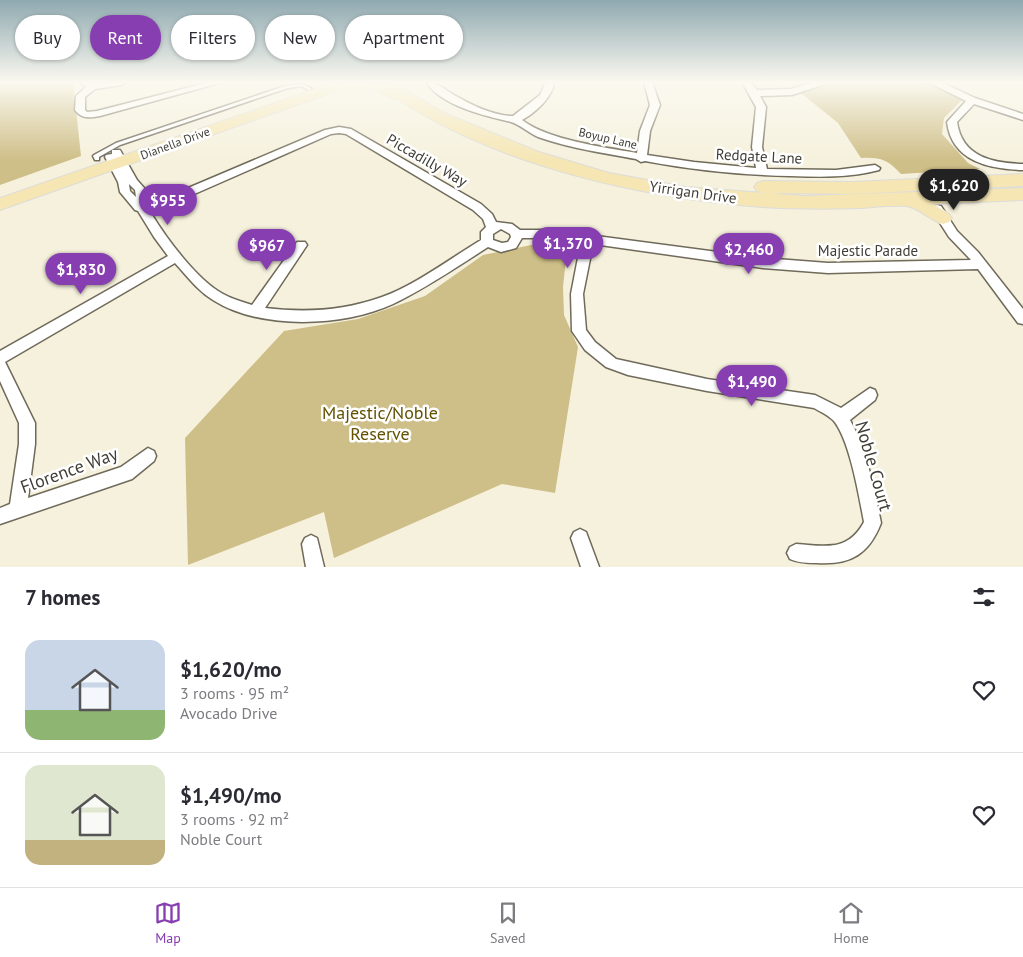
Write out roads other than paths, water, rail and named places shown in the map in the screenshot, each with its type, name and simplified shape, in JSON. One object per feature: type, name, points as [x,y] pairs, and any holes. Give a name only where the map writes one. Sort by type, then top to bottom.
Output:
[{"type":"main road","name":"Dianella Drive","points":[[0,204],[258,108]]},
{"type":"main road","name":"Dianella Drive","points":[[0,192],[111,163],[266,108]]},
{"type":"main road","points":[[416,108],[434,115]]},
{"type":"main road","name":"Yirrigan Drive","points":[[423,108],[434,115],[534,157],[569,168],[665,189],[777,202],[923,193],[1023,180]]},
{"type":"main road","name":"Yirrigan Drive","points":[[448,108],[497,130],[575,157],[643,172],[712,183],[775,188],[1023,194]]},
{"type":"main road","points":[[923,193],[943,218]]},
{"type":"street","points":[[80,108],[84,115],[118,108]]},
{"type":"street","points":[[475,108],[499,119],[522,117],[532,108]]},
{"type":"street","points":[[641,159],[645,131],[654,108]]},
{"type":"street","points":[[762,108],[756,147],[763,173]]},
{"type":"street","points":[[964,108],[952,122],[952,134],[971,156],[981,163],[993,166],[1023,167]]},
{"type":"street","points":[[997,108],[1023,117]]},
{"type":"street","name":"Boyup Lane","points":[[515,119],[530,130],[556,139],[641,159]]},
{"type":"street","name":"Piccadilly Way","points":[[143,209],[322,134],[339,130],[348,131],[477,207],[488,217],[492,228]]},
{"type":"street","name":"Redgate Lane","points":[[641,159],[731,172],[854,174],[875,168]]},
{"type":"street","points":[[111,163],[127,195],[143,209],[158,234],[176,257],[206,289],[234,305],[255,312],[298,317],[322,316],[356,310],[387,301],[414,287],[488,242]]},
{"type":"street","points":[[923,193],[967,236],[978,260]]},
{"type":"street","points":[[943,218],[953,234],[978,260],[1023,319]]},
{"type":"street","points":[[507,226],[517,234],[515,242],[505,248],[497,247],[488,242],[486,235],[492,228],[507,226]]},
{"type":"street","name":"Majestic Parade","points":[[517,234],[538,233],[781,265],[836,268],[978,260]]},
{"type":"street","name":"Noble Court","points":[[588,239],[577,294],[579,331],[590,346],[611,363],[628,369],[697,383],[815,402],[829,408],[840,418],[849,435],[873,523],[867,536],[854,550],[835,556],[796,553]]},
{"type":"street","points":[[255,312],[301,246]]},
{"type":"street","points":[[0,358],[176,257]]},
{"type":"street","points":[[0,366],[26,423],[27,444],[18,509]]},
{"type":"street","name":"Noble Court","points":[[840,418],[870,395]]},
{"type":"street","name":"Florence Way","points":[[0,516],[126,473],[148,456]]},
{"type":"street","points":[[580,538],[590,567]]},
{"type":"street","points":[[311,544],[315,567]]},
{"type":"park label","name":"Majestic/Noble Reserve","points":[[380,422]]}]
